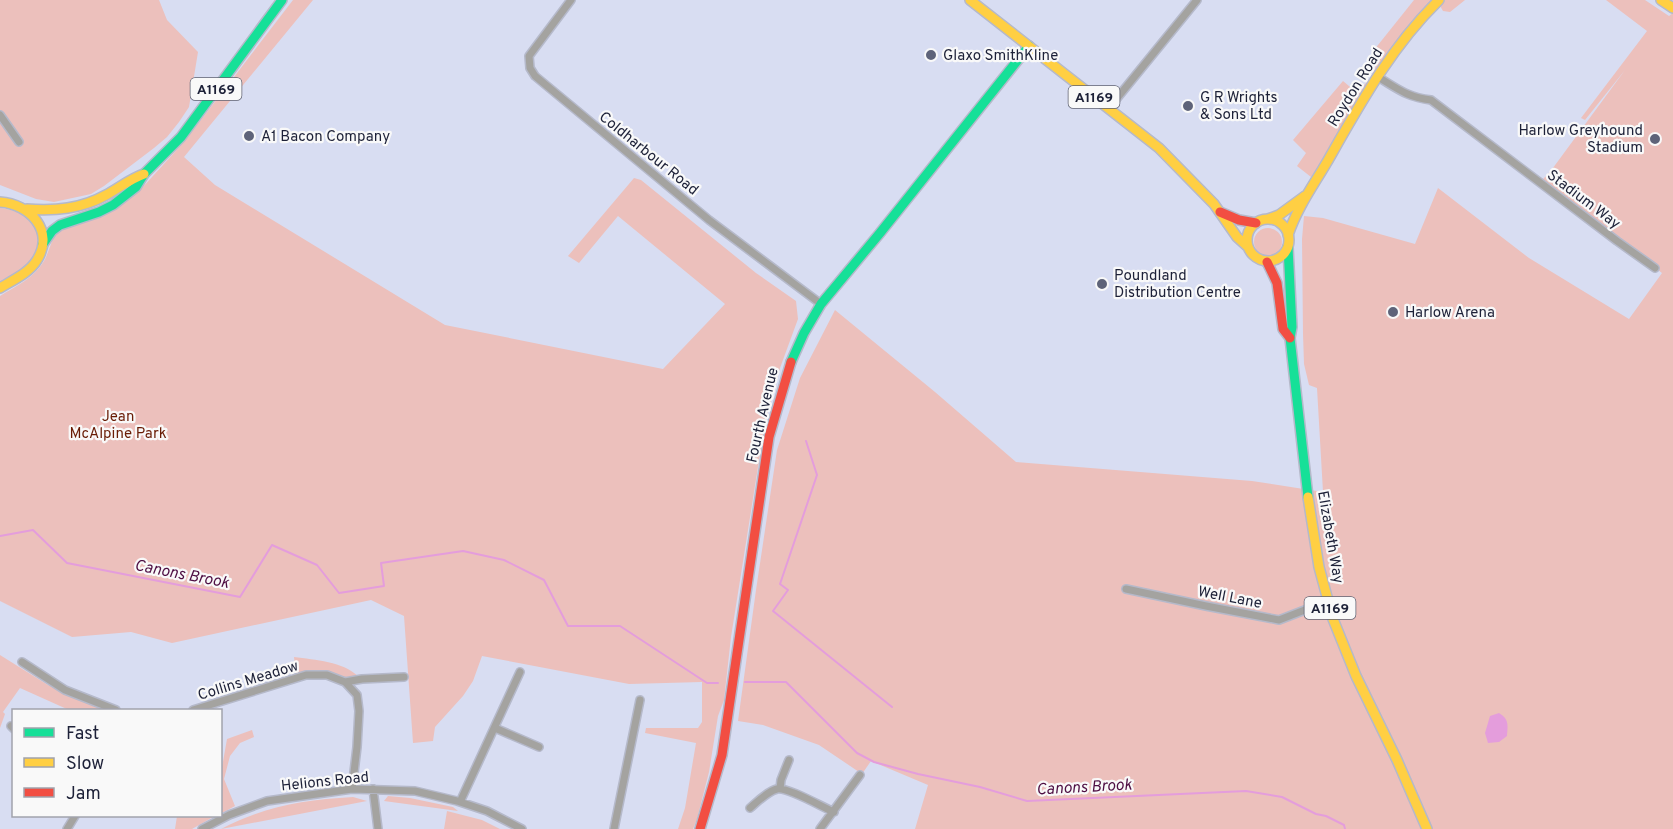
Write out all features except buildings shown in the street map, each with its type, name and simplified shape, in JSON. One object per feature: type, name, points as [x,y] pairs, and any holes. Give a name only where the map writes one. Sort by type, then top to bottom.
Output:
[{"type":"main road","name":"A1169","points":[[43,244],[52,231],[60,225],[113,205],[136,187],[144,174],[182,137],[282,0]]},
{"type":"main road","name":"A1169","points":[[970,0],[1159,148],[1220,212],[1237,237],[1247,246]]},
{"type":"main road","name":"Roydon Road","points":[[1288,235],[1305,196],[1378,77],[1408,33],[1439,0]]},
{"type":"main road","points":[[1661,0],[1673,8]]},
{"type":"main road","name":"Fourth Avenue","points":[[700,829],[722,755],[769,437],[786,371],[821,304],[1029,46]]},
{"type":"main road","name":"A1169","points":[[27,209],[64,210],[95,200],[130,179],[144,174]]},
{"type":"main road","name":"Roydon Road","points":[[1268,219],[1279,215],[1305,196]]},
{"type":"main road","points":[[0,288],[31,268],[39,257],[43,244],[41,229],[36,218],[27,209],[1,201]]},
{"type":"main road","name":"A1169","points":[[1220,212],[1239,220],[1256,223]]},
{"type":"main road","points":[[1268,219],[1281,224],[1288,235],[1288,247],[1280,258],[1267,262],[1260,260],[1247,246],[1248,233],[1256,223],[1268,219]]},
{"type":"main road","name":"Elizabeth Way","points":[[1288,247],[1292,327],[1290,338],[1317,556],[1328,601],[1343,646],[1394,752],[1427,829]]},
{"type":"main road","name":"Elizabeth Way","points":[[1267,262],[1277,284],[1283,329],[1290,338]]},
{"type":"street","name":"Coldharbour Road","points":[[571,0],[529,56],[530,68],[535,76],[709,220],[821,304]]},
{"type":"street","points":[[1109,108],[1197,0]]},
{"type":"street","name":"Stadium Way","points":[[1378,77],[1408,96],[1431,100],[1655,268]]},
{"type":"street","points":[[0,115],[19,142]]},
{"type":"street","name":"Well Lane","points":[[1126,589],[1279,620],[1328,601]]},
{"type":"street","points":[[22,662],[65,690],[111,709]]},
{"type":"street","points":[[460,802],[520,672]]},
{"type":"street","name":"Collins Meadow","points":[[199,709],[306,675],[327,675],[345,682],[404,677]]},
{"type":"street","points":[[345,682],[357,695],[359,711],[352,789]]},
{"type":"street","points":[[615,829],[640,700]]},
{"type":"street","points":[[495,728],[539,747]]},
{"type":"street","points":[[780,789],[789,760]]},
{"type":"street","points":[[820,829],[860,775]]},
{"type":"street","name":"Helions Road","points":[[202,829],[229,815],[267,801],[352,789],[415,791],[460,802],[522,829]]},
{"type":"street","points":[[373,789],[378,829]]},
{"type":"street","points":[[750,808],[774,790],[780,789],[798,794],[834,812]]},
{"type":"green space","points":[[0,0],[159,0],[167,20],[198,52],[189,107],[167,137],[91,194],[54,202],[36,199],[0,185]]},
{"type":"green space","name":"Jean McAlpine Park","points":[[293,0],[313,0],[184,157],[215,185],[445,325],[663,369],[725,304],[618,216],[579,263],[568,256],[634,178],[641,180],[756,273],[796,301],[798,319],[780,368],[765,423],[731,637],[724,700],[718,716],[709,772],[693,829],[678,829],[685,808],[696,743],[645,733],[646,728],[698,728],[702,722],[702,682],[629,684],[482,656],[473,681],[463,696],[435,727],[433,741],[413,743],[404,616],[371,600],[172,643],[131,632],[72,637],[0,601],[0,296],[24,281],[40,267],[59,231],[141,189],[184,142]]},
{"type":"green space","points":[[1414,0],[1433,0],[1311,177],[1297,166],[1306,153],[1293,140],[1343,81],[1355,91],[1368,80],[1380,55],[1374,50]]},
{"type":"green space","points":[[1445,0],[1465,0],[1450,12],[1443,11],[1439,4]]},
{"type":"green space","points":[[1606,0],[1645,0],[1669,16],[1673,13],[1673,829],[915,829],[928,785],[871,761],[862,774],[819,745],[763,725],[738,721],[777,450],[800,378],[835,310],[1016,462],[1252,481],[1323,492],[1317,388],[1309,385],[1304,364],[1302,239],[1304,216],[1323,218],[1415,244],[1438,188],[1529,258],[1629,319],[1662,273],[1540,182],[1550,172],[1625,70],[1585,120],[1581,118],[1647,31]]},
{"type":"green space","points":[[0,208],[23,214],[29,218],[34,223],[38,237],[35,252],[26,268],[0,281]]},
{"type":"green space","points":[[1268,228],[1278,232],[1282,242],[1278,252],[1268,256],[1258,252],[1254,242],[1258,232]]},
{"type":"green space","points":[[0,655],[48,685],[108,709],[67,709],[20,688],[3,712],[5,714],[0,728]]},
{"type":"green space","points":[[294,657],[337,664],[359,677],[345,680],[296,675]]},
{"type":"green space","points":[[252,730],[254,737],[240,743],[230,756],[224,779],[235,806],[222,812],[222,767],[227,739]]},
{"type":"green space","points":[[388,796],[453,807],[458,811],[384,801]]},
{"type":"green space","points":[[353,797],[367,801],[221,829],[254,815],[285,806]]},
{"type":"green space","points":[[447,811],[482,820],[500,829],[444,829]]},
{"type":"green space","points":[[177,817],[213,817],[192,829],[175,829]]},
{"type":"shaded area","points":[[1499,713],[1507,723],[1507,736],[1499,742],[1488,743],[1485,733],[1490,716]]},
{"type":"waterway","points":[[806,441],[817,475],[780,584],[788,590],[773,611],[892,707]]},
{"type":"waterway","name":"Canons Brook","points":[[0,536],[33,530],[67,563],[240,597],[272,545],[317,565],[339,593],[384,586],[381,563],[463,551],[504,560],[544,580],[568,626],[620,626],[707,683],[718,683]]},
{"type":"waterway","name":"Canons Brook","points":[[745,682],[786,682],[857,753],[874,762],[980,787],[1027,801],[1246,791],[1282,797],[1344,825],[1345,829]]},
{"type":"traffic: fast","points":[[43,244],[52,231],[60,225],[99,212],[113,205],[136,187],[144,174],[181,137],[282,0]]},
{"type":"traffic: fast","points":[[791,362],[821,304],[1029,46]]},
{"type":"traffic: fast","points":[[1288,247],[1292,327],[1290,338],[1308,497]]},
{"type":"traffic: slow","points":[[970,0],[1159,148],[1214,204],[1237,237],[1247,246]]},
{"type":"traffic: slow","points":[[1288,235],[1306,197],[1377,77],[1406,37],[1439,0]]},
{"type":"traffic: slow","points":[[1661,0],[1673,8]]},
{"type":"traffic: slow","points":[[27,209],[48,210],[77,206],[97,200],[144,174]]},
{"type":"traffic: slow","points":[[1268,219],[1279,215],[1305,196]]},
{"type":"traffic: slow","points":[[0,202],[11,204],[30,214],[41,229],[43,239],[42,249],[34,265],[0,288]]},
{"type":"traffic: slow","points":[[1268,219],[1283,225],[1289,240],[1283,255],[1268,261],[1253,255],[1247,240],[1253,225],[1268,219]]},
{"type":"traffic: slow","points":[[1308,497],[1319,567],[1333,619],[1356,676],[1397,760],[1427,829]]},
{"type":"traffic: jam","points":[[1220,212],[1239,220],[1256,223]]},
{"type":"traffic: jam","points":[[1267,262],[1277,283],[1283,329],[1290,338]]},
{"type":"traffic: jam","points":[[700,829],[722,755],[769,437],[791,362]]},
{"type":"place","name":"Glaxo SmithKline","points":[[931,55]]},
{"type":"place","name":"G R Wrights & Sons Ltd","points":[[1188,106]]},
{"type":"place","name":"A1 Bacon Company","points":[[249,136]]},
{"type":"place","name":"Harlow Greyhound Stadium","points":[[1655,139]]},
{"type":"place","name":"Poundland Distribution Centre","points":[[1102,284]]},
{"type":"place","name":"Harlow Arena","points":[[1393,312]]}]
